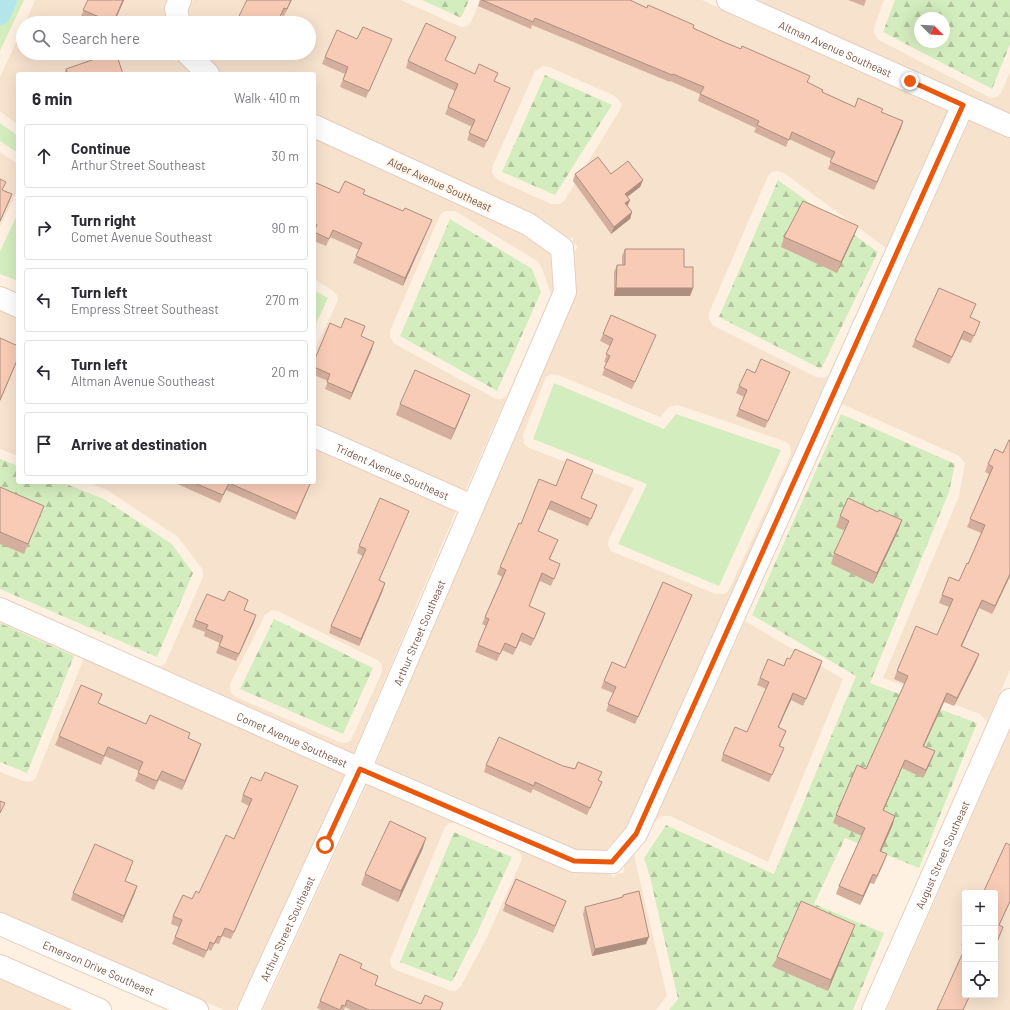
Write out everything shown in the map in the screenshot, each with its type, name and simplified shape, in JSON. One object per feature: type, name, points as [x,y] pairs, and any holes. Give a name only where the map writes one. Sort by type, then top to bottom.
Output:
[{"type":"street","points":[[178,16],[176,9],[180,0]]},
{"type":"street","name":"Altman Avenue Southeast","points":[[728,0],[1010,126]]},
{"type":"street","points":[[194,60],[206,72]]},
{"type":"street","name":"Comet Avenue Southeast","points":[[0,609],[360,769],[574,861],[612,862],[636,834],[963,105]]},
{"type":"street","name":"Alder Avenue Southeast","points":[[316,127],[528,224],[562,248]]},
{"type":"street","name":"Arthur Street Southeast","points":[[249,1010],[360,769],[565,292],[562,248]]},
{"type":"street","points":[[0,298],[16,305]]},
{"type":"street","name":"Trident Avenue Southeast","points":[[316,437],[472,506]]},
{"type":"street","name":"August Street Southeast","points":[[873,1010],[1010,700]]},
{"type":"street","name":"Emerson Drive Southeast","points":[[0,924],[197,1010]]},
{"type":"street","points":[[0,966],[100,1010]]},
{"type":"shaded area","points":[[35,0],[167,0],[164,10],[165,16],[28,16]]},
{"type":"shaded area","points":[[193,0],[401,0],[461,27],[467,26],[471,22],[480,0],[702,0],[948,110],[886,248],[784,173],[778,171],[772,172],[768,176],[709,313],[709,319],[714,326],[816,377],[823,378],[828,376],[626,828],[605,851],[576,850],[375,765],[576,296],[574,252],[578,247],[573,243],[573,238],[565,237],[533,215],[316,116],[316,72],[220,72],[209,60],[316,60],[316,16],[189,16],[188,11]],"holes":[[[543,66],[549,67],[615,96],[622,104],[620,110],[564,201],[560,204],[551,204],[498,180],[492,173],[492,168],[535,71]],[[551,374],[558,375],[660,417],[669,407],[678,405],[784,441],[790,445],[791,454],[729,590],[725,594],[716,594],[611,551],[608,545],[609,539],[634,488],[529,448],[524,444],[523,435],[546,377]]]},
{"type":"shaded area","points":[[754,0],[884,0],[874,28],[874,33],[879,40],[991,98],[997,97],[1001,93],[1010,72],[1010,114]]},
{"type":"shaded area","points":[[16,42],[16,60],[175,60],[180,61],[191,72],[16,72],[16,123],[0,111],[0,77]]},
{"type":"shaded area","points":[[970,119],[1010,137],[1010,670],[987,722],[980,714],[883,678],[959,496],[965,463],[959,456],[842,404]]},
{"type":"shaded area","points":[[316,139],[523,234],[550,253],[553,289],[551,294],[541,266],[537,261],[455,211],[445,211],[440,215],[390,331],[390,337],[395,344],[496,399],[502,399],[507,395],[521,364],[465,491],[316,425],[316,347],[338,300],[337,295],[316,280]]},
{"type":"shaded area","points":[[0,152],[16,163],[16,193],[0,227]]},
{"type":"shaded area","points":[[0,309],[16,316],[16,455],[0,449]]},
{"type":"shaded area","points":[[316,449],[456,511],[353,755],[143,661],[157,667],[165,664],[203,577],[203,570],[178,537],[107,490],[91,484],[316,484]],"holes":[[[272,610],[278,611],[379,661],[382,666],[382,672],[351,740],[346,743],[339,742],[236,697],[231,693],[230,684],[265,615]]]},
{"type":"shaded area","points":[[745,621],[843,679],[768,862],[670,816],[661,816],[653,824]]},
{"type":"shaded area","points":[[84,658],[345,774],[236,1010],[224,1010],[0,912],[0,772],[24,781],[30,782],[35,779]]},
{"type":"shaded area","points":[[1010,730],[1010,1010],[886,1010],[887,1009]]},
{"type":"shaded area","points":[[367,784],[456,823],[449,823],[445,827],[390,960],[391,966],[396,970],[449,990],[455,991],[461,986],[487,937],[522,859],[520,853],[515,849],[478,832],[575,872],[608,873],[614,877],[618,873],[624,873],[624,866],[634,855],[667,996],[656,1010],[263,1010]]},
{"type":"shaded area","points":[[0,966],[100,1010],[0,1010]]},
{"type":"green space","points":[[11,0],[24,0],[0,51],[0,25]]},
{"type":"green space","points":[[422,0],[469,0],[461,18]]},
{"type":"green space","points":[[895,0],[1010,0],[1010,44],[992,89],[883,32]]},
{"type":"green space","points":[[545,75],[612,105],[555,195],[502,172]]},
{"type":"green space","points":[[0,123],[16,135],[16,152],[0,141]]},
{"type":"green space","points":[[778,180],[878,252],[821,369],[719,317]]},
{"type":"green space","points":[[16,217],[16,280],[0,274],[0,251]]},
{"type":"green space","points":[[450,219],[532,269],[541,292],[497,391],[400,336]]},
{"type":"green space","points":[[316,291],[328,298],[316,324]]},
{"type":"green space","points":[[554,383],[664,429],[676,414],[781,450],[719,586],[618,544],[647,484],[533,439]]},
{"type":"green space","points":[[841,414],[955,464],[949,492],[870,683],[977,723],[919,868],[845,838],[814,904],[884,933],[853,1010],[669,1010],[678,999],[650,877],[644,858],[666,825],[774,874],[856,676],[752,615]]},
{"type":"green space","points":[[0,459],[16,465],[16,484],[66,484],[104,499],[172,544],[193,573],[157,657],[0,589]]},
{"type":"green space","points":[[274,619],[373,668],[343,734],[240,689]]},
{"type":"green space","points":[[0,623],[74,656],[27,773],[0,762]]},
{"type":"green space","points":[[454,832],[512,857],[477,933],[452,982],[400,962]]},
{"type":"building","points":[[88,0],[123,0],[116,16],[97,16],[83,10]]},
{"type":"building","points":[[247,0],[291,0],[287,9],[284,8],[280,16],[239,16]]},
{"type":"building","points":[[482,0],[630,0],[647,8],[648,5],[694,25],[693,28],[724,42],[741,49],[742,46],[810,76],[807,82],[823,90],[822,92],[855,107],[858,98],[883,109],[881,112],[903,121],[877,182],[830,162],[835,152],[792,132],[789,140],[757,125],[759,121],[700,94],[704,87],[535,18],[533,22]]},
{"type":"building","points":[[426,23],[456,37],[445,60],[475,74],[479,64],[498,73],[494,81],[510,88],[487,141],[469,133],[475,120],[448,107],[458,84],[408,61]]},
{"type":"building","points":[[363,27],[392,39],[369,91],[343,80],[348,67],[325,57],[337,30],[357,39]]},
{"type":"building","points":[[92,60],[118,60],[122,72],[67,72],[66,69]]},
{"type":"building","points":[[598,157],[611,174],[628,161],[643,180],[625,194],[630,200],[625,203],[632,212],[614,227],[575,174]]},
{"type":"building","points":[[0,179],[6,182],[2,190],[12,194],[0,221]]},
{"type":"building","points":[[345,181],[365,190],[363,194],[403,211],[405,208],[432,220],[405,278],[356,256],[362,243],[333,230],[329,239],[316,233],[316,183],[339,193]]},
{"type":"building","points":[[803,201],[858,226],[841,262],[784,237]]},
{"type":"building","points":[[625,249],[684,249],[684,267],[693,267],[693,288],[616,288],[617,265],[625,265]]},
{"type":"building","points":[[939,288],[976,304],[970,317],[980,322],[974,336],[964,331],[952,357],[915,340]]},
{"type":"building","points":[[611,315],[656,335],[635,382],[604,368],[610,356],[606,354],[613,339],[603,334]]},
{"type":"building","points":[[345,318],[365,326],[361,336],[374,342],[352,393],[327,382],[330,374],[316,368],[316,356],[330,323],[341,328]]},
{"type":"building","points":[[0,338],[16,345],[16,363],[0,400]]},
{"type":"building","points":[[761,359],[790,372],[768,421],[739,409],[747,390],[739,386],[747,369],[755,373]]},
{"type":"building","points":[[415,370],[470,395],[455,429],[400,404]]},
{"type":"building","points":[[1009,440],[1010,574],[995,606],[982,600],[961,646],[979,654],[957,698],[947,693],[923,746],[935,751],[926,770],[905,760],[883,810],[895,816],[880,851],[887,854],[877,876],[873,874],[863,896],[839,886],[865,828],[836,815],[857,765],[866,769],[908,676],[897,671],[916,626],[937,635],[953,599],[942,595],[949,577],[959,581],[985,525],[970,519],[993,467],[988,464],[995,449],[1003,453]]},
{"type":"building","points":[[567,459],[593,470],[581,498],[597,505],[591,519],[551,501],[538,531],[558,540],[549,559],[560,564],[554,579],[542,573],[529,606],[545,613],[534,639],[522,633],[516,648],[505,643],[500,654],[478,645],[489,619],[485,617],[506,570],[500,567],[519,523],[521,524],[539,479],[556,486]]},
{"type":"building","points":[[197,484],[228,484],[223,495]]},
{"type":"building","points":[[231,484],[310,484],[297,513]]},
{"type":"building","points":[[0,487],[44,506],[28,544],[0,532]]},
{"type":"building","points":[[380,498],[409,511],[379,580],[385,583],[361,639],[331,626],[366,549],[359,546]]},
{"type":"building","points":[[848,498],[878,512],[879,510],[902,520],[877,573],[834,553],[849,521],[840,516]]},
{"type":"building","points":[[663,582],[692,595],[638,717],[608,704],[616,687],[604,681],[612,662],[625,668]]},
{"type":"building","points":[[229,591],[248,600],[244,610],[256,615],[239,654],[219,646],[223,636],[206,629],[208,625],[195,620],[207,594],[224,601]]},
{"type":"building","points":[[795,649],[822,661],[806,699],[793,693],[778,727],[786,731],[779,746],[784,748],[772,775],[723,754],[735,727],[747,732],[769,682],[760,678],[768,659],[784,666],[787,658],[790,659]]},
{"type":"building","points":[[81,685],[102,694],[98,703],[146,724],[150,715],[190,733],[188,738],[201,744],[185,781],[162,771],[157,781],[138,773],[143,762],[108,747],[104,756],[59,736]]},
{"type":"building","points":[[499,737],[563,766],[575,769],[578,762],[602,772],[598,780],[602,782],[590,808],[535,782],[534,786],[486,765]]},
{"type":"building","points":[[265,772],[298,786],[234,932],[225,928],[221,937],[218,936],[214,944],[210,942],[207,951],[175,937],[182,920],[173,916],[183,895],[192,899],[196,891],[199,893],[226,835],[234,839],[252,799],[243,795],[251,777],[261,781]]},
{"type":"building","points":[[0,801],[5,803],[0,813]]},
{"type":"building","points":[[390,821],[426,838],[401,891],[365,874]]},
{"type":"building","points":[[1006,843],[1010,845],[1010,901],[999,925],[1003,927],[998,940],[998,890],[984,890]]},
{"type":"building","points":[[95,844],[133,861],[125,881],[137,886],[124,916],[73,893]]},
{"type":"building","points":[[516,879],[566,901],[555,926],[505,904]]},
{"type":"building","points":[[639,891],[649,937],[595,949],[585,907],[623,897],[623,895]]},
{"type":"building","points":[[801,901],[855,925],[831,980],[777,957]]},
{"type":"building","points":[[340,954],[362,964],[360,968],[378,976],[375,985],[421,1004],[425,995],[443,1003],[440,1010],[369,1010],[347,1000],[345,1006],[342,1005],[340,1010],[320,1001]]},
{"type":"building","points":[[962,955],[962,998],[969,998],[963,1010],[937,1010]]},
{"type":"waterway","points":[[0,14],[6,0]]},
{"type":"route","points":[[325,845],[360,769],[574,861],[612,862],[636,834],[963,105],[910,81]]}]
